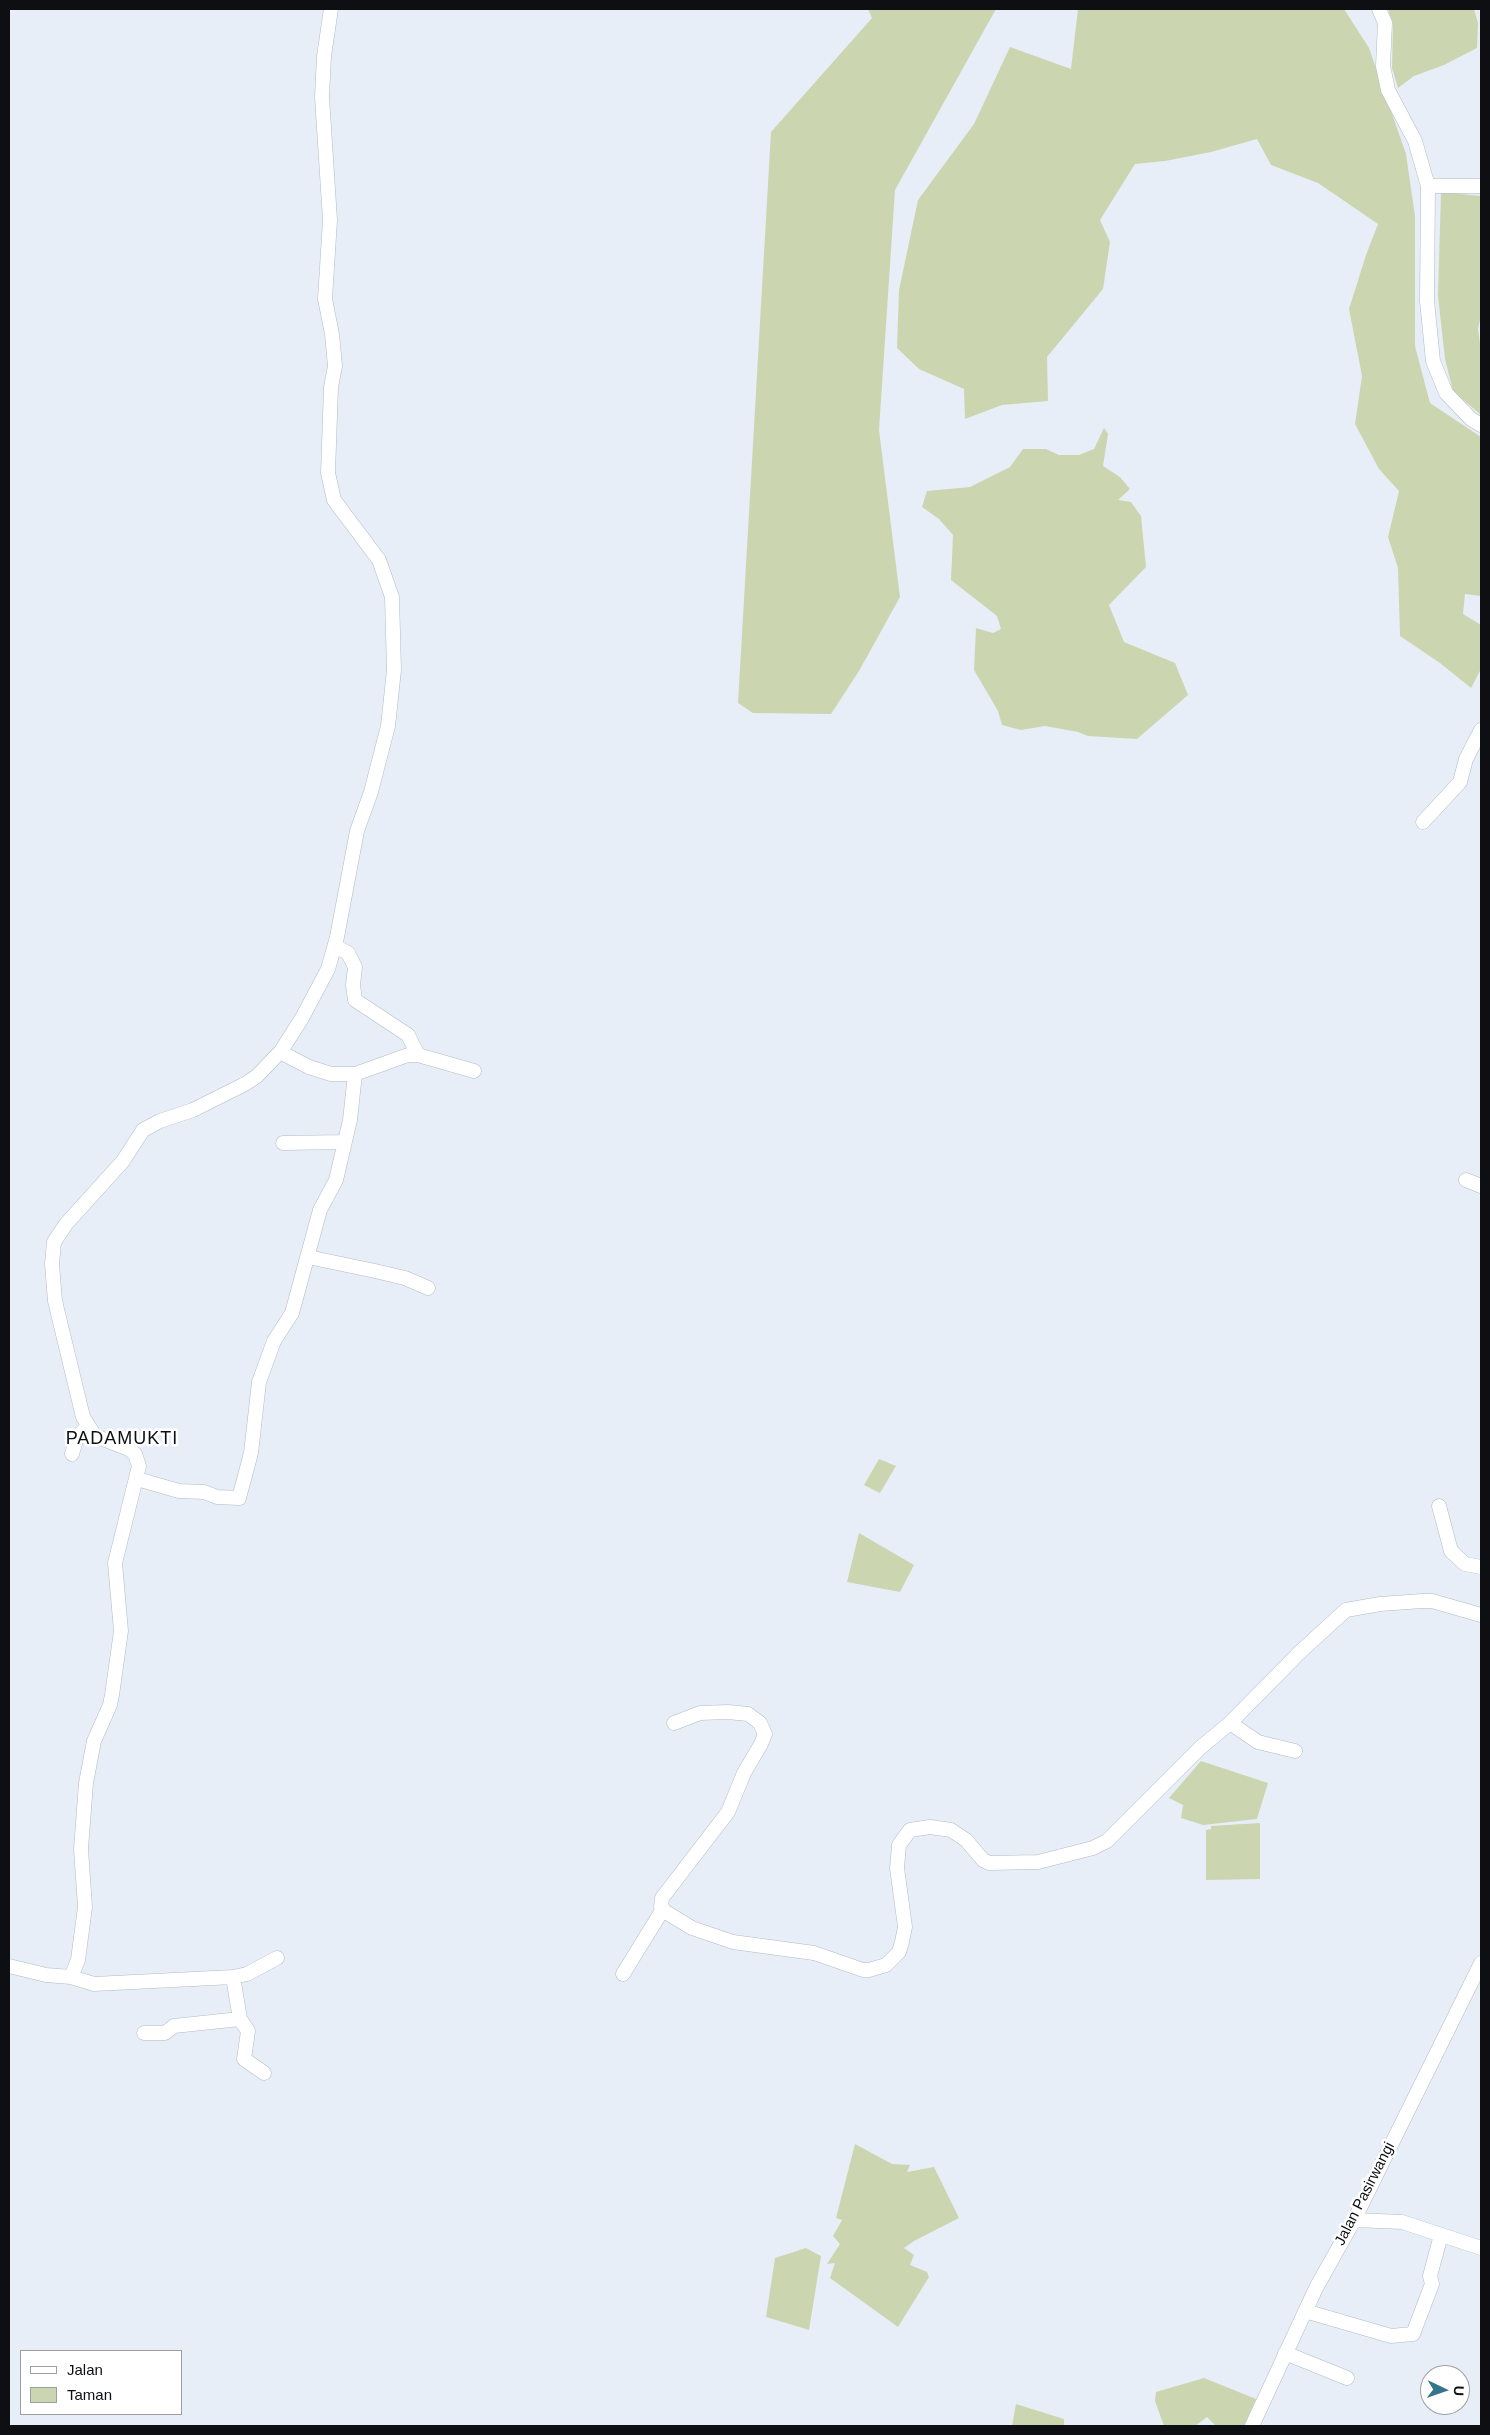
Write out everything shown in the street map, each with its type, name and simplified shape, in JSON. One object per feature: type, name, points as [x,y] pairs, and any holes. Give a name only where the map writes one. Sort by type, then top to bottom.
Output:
[{"type":"street","points":[[71,1977],[78,1960],[84,1927],[85,1901],[81,1876],[81,1849],[86,1783],[94,1741],[112,1695],[121,1631],[115,1563],[139,1466],[135,1454],[122,1445],[95,1436],[83,1418],[55,1301],[52,1264],[54,1242],[66,1224],[118,1168],[143,1130],[160,1121],[193,1110],[245,1084],[257,1076],[280,1052],[302,1018],[328,969],[357,831],[371,792],[388,726],[394,661],[392,596],[379,560],[334,500],[328,473],[331,387],[335,366],[332,334],[325,299],[330,220],[322,97],[324,56],[331,9]]},
{"type":"street","points":[[1379,9],[1385,23],[1383,66],[1388,90],[1415,142],[1428,186],[1427,301],[1433,361],[1446,393],[1471,419],[1481,425]]},
{"type":"street","points":[[1428,186],[1481,186]]},
{"type":"street","points":[[1423,822],[1460,782],[1466,759],[1481,730]]},
{"type":"street","points":[[334,946],[348,953],[355,967],[353,985],[355,1000],[408,1034],[418,1055]]},
{"type":"street","points":[[280,1052],[309,1067],[331,1074],[355,1074],[408,1055],[418,1055],[474,1071]]},
{"type":"street","points":[[137,1479],[179,1491],[204,1492],[218,1497],[239,1498],[251,1453],[259,1382],[274,1341],[292,1313],[320,1210],[336,1180],[350,1120],[355,1074]]},
{"type":"street","points":[[283,1143],[345,1142]]},
{"type":"street","points":[[1466,1180],[1481,1186]]},
{"type":"street","points":[[308,1257],[405,1278],[428,1288]]},
{"type":"street","points":[[72,1454],[78,1438],[88,1426]]},
{"type":"street","points":[[1439,1506],[1451,1551],[1465,1564],[1481,1567]]},
{"type":"street","points":[[674,1723],[700,1713],[728,1712],[748,1714],[760,1723],[764,1734],[728,1812],[664,1894],[661,1902],[663,1910],[692,1928],[733,1942],[814,1953],[863,1970],[881,1967],[899,1952],[905,1927],[896,1868],[899,1845],[910,1830],[930,1827],[951,1830],[966,1840],[983,1860],[989,1863],[1038,1862],[1093,1848],[1106,1841],[1200,1748],[1230,1723],[1300,1652],[1346,1610],[1380,1604],[1422,1600],[1481,1615]]},
{"type":"street","points":[[1230,1723],[1258,1742],[1295,1751]]},
{"type":"street","points":[[623,1974],[663,1910]]},
{"type":"street","points":[[9,1966],[46,1975],[71,1977],[97,1984],[233,1977],[247,1974],[277,1958]]},
{"type":"street","name":"Jalan Pasirwangi","points":[[1252,2426],[1305,2310],[1354,2220],[1481,1963]]},
{"type":"street","points":[[233,1977],[240,2019],[248,2031],[244,2060],[264,2073]]},
{"type":"street","points":[[144,2033],[165,2033],[174,2026],[240,2019]]},
{"type":"street","points":[[1354,2220],[1402,2222],[1481,2248]]},
{"type":"street","points":[[1305,2310],[1391,2336],[1413,2334],[1432,2284],[1430,2276],[1441,2235]]},
{"type":"street","points":[[1285,2353],[1347,2378]]},
{"type":"green space","points":[[868,9],[996,9],[895,190],[879,430],[900,597],[859,671],[831,714],[753,713],[738,703],[771,132],[872,18]]},
{"type":"green space","points":[[1078,9],[1344,9],[1369,48],[1406,154],[1415,216],[1415,346],[1430,403],[1481,437],[1481,596],[1465,594],[1463,614],[1481,625],[1481,669],[1471,688],[1440,663],[1400,636],[1398,568],[1388,537],[1399,491],[1379,469],[1355,424],[1362,376],[1349,309],[1378,224],[1318,183],[1271,165],[1257,139],[1211,152],[1165,161],[1135,164],[1100,220],[1110,242],[1103,289],[1047,357],[1048,401],[1002,405],[965,419],[964,389],[919,369],[897,348],[899,290],[918,200],[974,124],[1010,47],[1071,69]]},
{"type":"green space","points":[[1388,9],[1474,9],[1478,23],[1477,48],[1444,65],[1414,76],[1398,88],[1392,68],[1393,24]]},
{"type":"green space","points":[[1441,192],[1481,196],[1481,315],[1478,329],[1481,351],[1481,415],[1453,391],[1445,359],[1438,296]]},
{"type":"green space","points":[[1104,428],[1108,434],[1103,466],[1120,477],[1130,489],[1118,500],[1131,502],[1141,516],[1146,567],[1109,605],[1124,642],[1175,663],[1188,695],[1137,739],[1088,736],[1078,732],[1045,726],[1021,730],[1002,725],[998,711],[974,670],[976,628],[993,633],[1001,629],[997,616],[951,580],[953,535],[939,519],[922,507],[927,491],[970,487],[1010,467],[1023,449],[1046,449],[1059,455],[1079,455],[1094,449]]},
{"type":"green space","points":[[879,1459],[896,1466],[880,1493],[864,1485]]},
{"type":"green space","points":[[859,1533],[914,1565],[900,1592],[847,1582]]},
{"type":"green space","points":[[1201,1761],[1268,1783],[1257,1819],[1203,1825],[1181,1818],[1183,1805],[1169,1798]]},
{"type":"green space","points":[[1260,1823],[1260,1879],[1206,1880],[1206,1830],[1211,1829],[1211,1826]]},
{"type":"green space","points":[[855,2144],[892,2164],[910,2165],[907,2172],[934,2167],[959,2218],[904,2248],[914,2255],[910,2265],[927,2272],[929,2277],[898,2327],[830,2278],[835,2263],[827,2264],[840,2244],[833,2236],[842,2220],[836,2218]]},
{"type":"green space","points":[[806,2248],[821,2256],[809,2330],[766,2317],[775,2258]]},
{"type":"green space","points":[[1204,2378],[1256,2399],[1244,2426],[1216,2426],[1207,2417],[1195,2426],[1164,2426],[1155,2401],[1156,2392]]},
{"type":"green space","points":[[1016,2404],[1064,2419],[1064,2426],[1012,2426]]},
{"type":"district","name":"PADAMUKTI","points":[[122,1439]]}]
